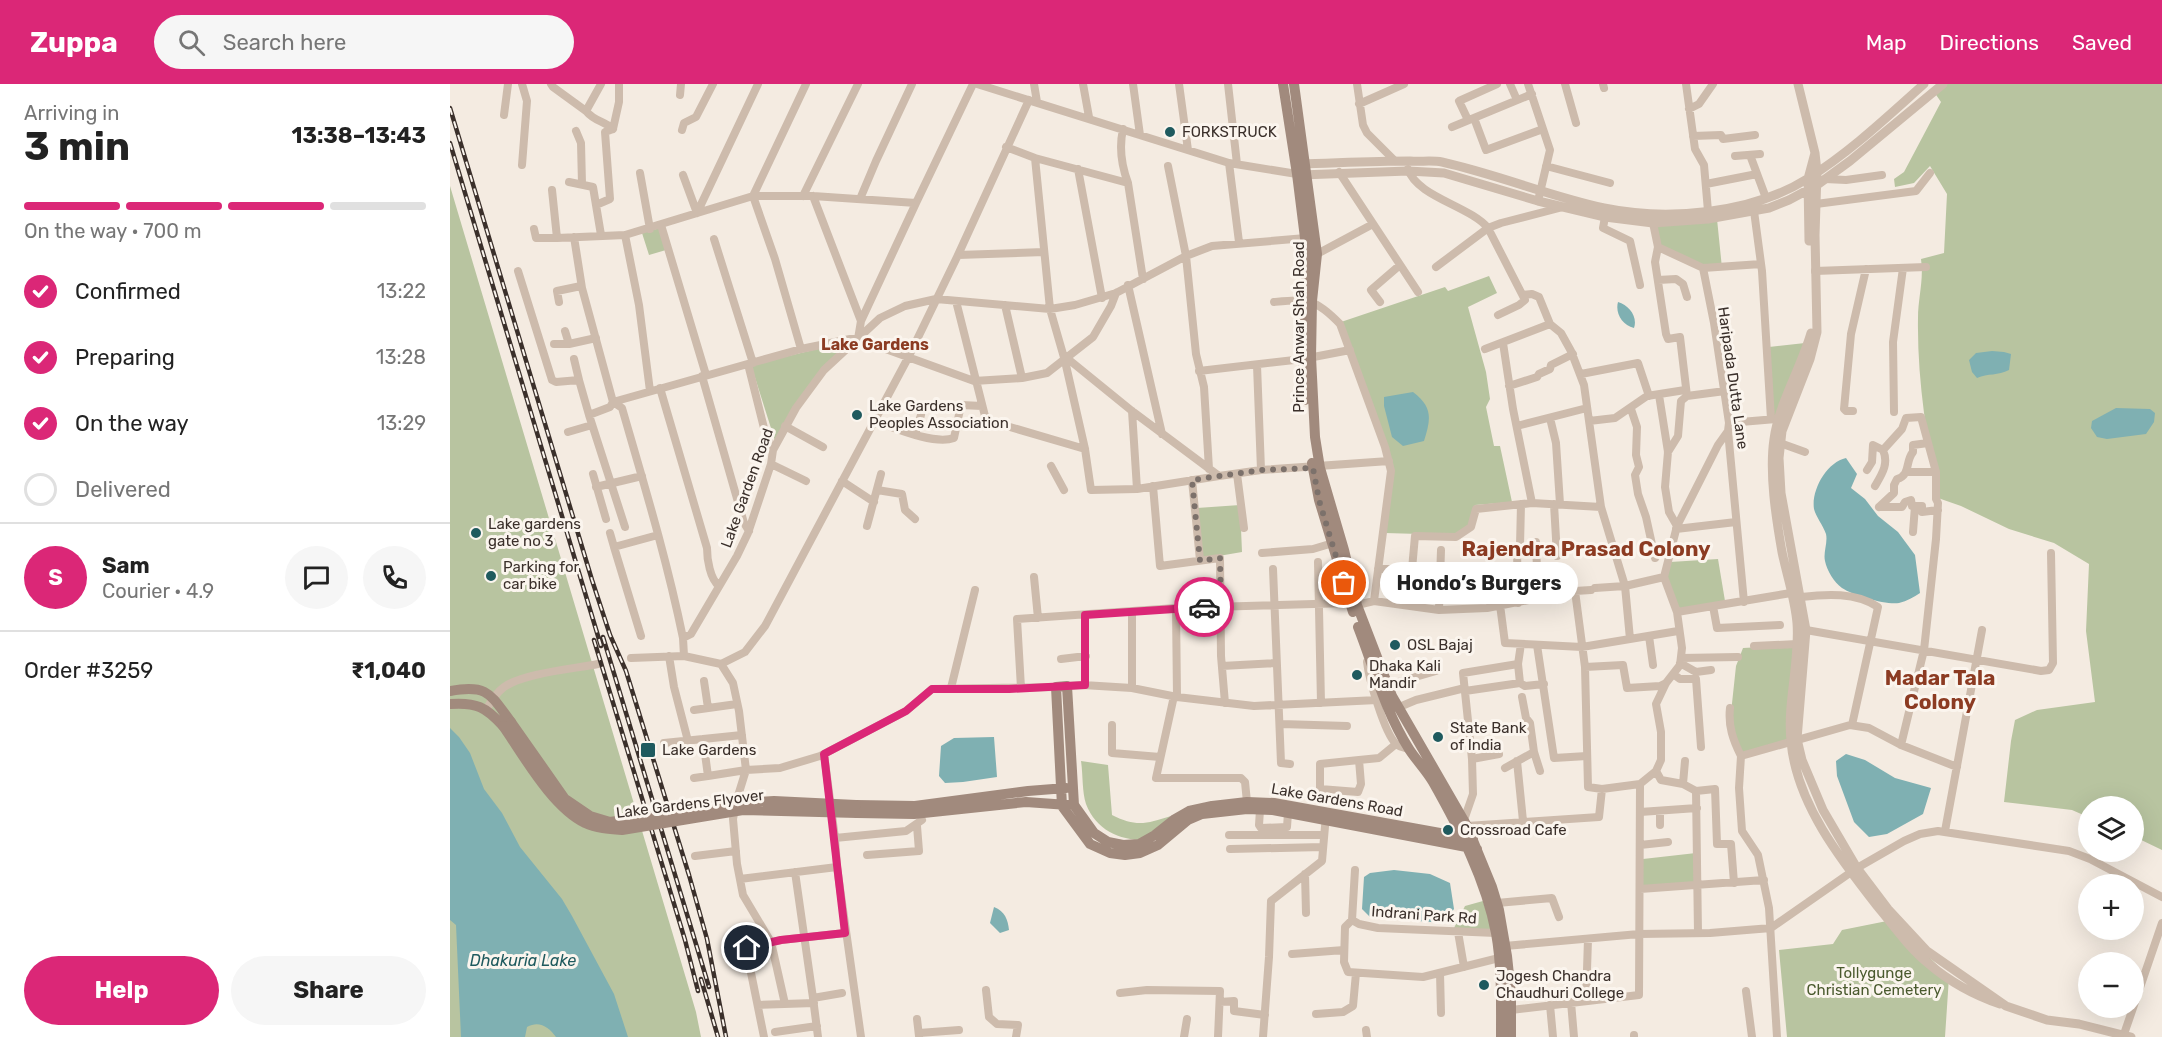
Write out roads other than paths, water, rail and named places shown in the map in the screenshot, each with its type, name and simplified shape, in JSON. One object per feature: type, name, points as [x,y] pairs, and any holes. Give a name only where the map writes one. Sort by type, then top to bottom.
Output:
[{"type":"main road","name":"Prince Anwar Shah Road","points":[[1282,84],[1317,254],[1308,300]]},
{"type":"main road","name":"Prince Anwar Shah Road","points":[[1294,84],[1308,262],[1307,358],[1319,500],[1386,706],[1409,749],[1432,781],[1470,843],[1497,903],[1510,977],[1511,1037]]},
{"type":"main road","name":"Prince Anwar Shah Road","points":[[1316,468],[1344,550],[1353,604],[1397,708],[1466,823],[1496,933],[1501,1037]]},
{"type":"main road","points":[[450,691],[473,687],[481,689],[493,698]]},
{"type":"main road","points":[[917,816],[1018,802],[1074,805],[1061,687]]},
{"type":"main road","points":[[1061,687],[1062,806]]},
{"type":"main road","name":"Lake Gardens Flyover","points":[[493,698],[552,797],[586,824],[603,829],[622,830],[743,810],[857,809],[917,816]]},
{"type":"main road","name":"Lake Gardens Flyover","points":[[450,704],[473,704],[507,724]]},
{"type":"main road","points":[[917,816],[1028,791],[1073,788]]},
{"type":"main road","name":"Lake Gardens Road","points":[[1074,805],[1094,834],[1108,842],[1123,845],[1139,844],[1155,836],[1175,819],[1189,811],[1212,806],[1247,802],[1274,803],[1326,817]]},
{"type":"main road","name":"Lake Gardens Road","points":[[1062,806],[1090,844],[1110,853],[1125,855],[1150,850],[1188,820],[1203,813],[1260,810],[1326,817],[1470,843]]},
{"type":"street","points":[[504,115],[508,84]]},
{"type":"street","points":[[522,84],[527,101],[522,165]]},
{"type":"street","points":[[551,84],[586,111],[592,119],[613,129]]},
{"type":"street","points":[[586,111],[602,84]]},
{"type":"street","points":[[613,129],[620,102],[619,84]]},
{"type":"street","points":[[680,95],[681,84]]},
{"type":"street","points":[[681,130],[684,123],[696,117],[713,84]]},
{"type":"street","points":[[697,213],[758,84]]},
{"type":"street","points":[[801,349],[775,259],[753,196],[806,84]]},
{"type":"street","points":[[803,196],[858,84]]},
{"type":"street","points":[[860,199],[912,84]]},
{"type":"street","points":[[631,658],[684,656],[721,664],[745,652],[765,626],[909,356],[958,255],[1006,147],[1033,101],[1034,84]]},
{"type":"street","points":[[1083,84],[1089,117]]},
{"type":"street","points":[[1133,84],[1140,135]]},
{"type":"street","points":[[1179,84],[1188,150]]},
{"type":"street","points":[[1228,84],[1239,242]]},
{"type":"street","points":[[1357,84],[1363,124],[1367,133],[1395,161],[1538,201],[1605,217],[1653,223],[1693,221],[1754,211],[1789,200],[1817,185],[1850,161],[1943,84]]},
{"type":"street","points":[[1359,104],[1404,84]]},
{"type":"street","points":[[1497,84],[1459,101],[1471,119],[1486,150],[1543,129]]},
{"type":"street","points":[[1510,84],[1517,100]]},
{"type":"street","points":[[1528,84],[1550,150],[1538,201]]},
{"type":"street","points":[[1565,84],[1576,123]]},
{"type":"street","points":[[1686,84],[1695,149],[1704,165],[1708,211]]},
{"type":"street","points":[[1689,109],[1699,104],[1713,84]]},
{"type":"street","points":[[1794,740],[1806,630],[1781,543],[1773,476],[1773,440],[1811,333],[1817,172],[1815,153],[1798,84]]},
{"type":"street","points":[[858,339],[861,321],[916,203],[980,85],[1089,117],[1233,164],[1340,172],[1440,162],[1604,207],[1665,215],[1708,211],[1785,192],[1808,179],[1859,140],[1924,84]]},
{"type":"street","points":[[1452,128],[1532,94]]},
{"type":"street","points":[[596,205],[610,199],[605,132],[613,129]]},
{"type":"street","points":[[1123,129],[1122,160],[1128,183],[1143,279]]},
{"type":"street","points":[[576,131],[581,144],[582,184]]},
{"type":"street","points":[[1693,136],[1721,135],[1723,140],[1755,135]]},
{"type":"street","points":[[1006,147],[1035,158],[1128,183]]},
{"type":"street","points":[[1808,179],[1815,153]]},
{"type":"street","points":[[1735,156],[1760,154]]},
{"type":"street","points":[[1750,155],[1766,198]]},
{"type":"street","points":[[1035,158],[1050,309],[1066,360],[1085,449],[1090,490],[1137,489],[1262,470],[1316,468],[1389,461]]},
{"type":"street","points":[[1301,169],[1395,161]]},
{"type":"street","points":[[1168,166],[1186,256],[1199,371],[1204,387],[1209,469]]},
{"type":"street","points":[[1408,166],[1414,180],[1445,202],[1480,219],[1488,228],[1525,300],[1498,315]]},
{"type":"street","points":[[1546,166],[1610,183]]},
{"type":"street","points":[[1078,169],[1102,298]]},
{"type":"street","points":[[1340,172],[1418,292]]},
{"type":"street","points":[[640,173],[650,229]]},
{"type":"street","points":[[1816,204],[1916,191],[1930,173]]},
{"type":"street","points":[[1706,184],[1757,174]]},
{"type":"street","points":[[683,175],[697,213]]},
{"type":"street","points":[[1808,179],[1817,185],[1882,175]]},
{"type":"street","points":[[568,182],[594,187],[601,235]]},
{"type":"street","points":[[1779,419],[1810,359],[1817,333],[1815,271],[1817,185]]},
{"type":"street","points":[[552,190],[557,238]]},
{"type":"street","points":[[534,229],[536,238],[625,235],[753,196],[813,196],[916,203]]},
{"type":"street","points":[[813,196],[861,321]]},
{"type":"street","points":[[1436,267],[1488,228],[1564,207]]},
{"type":"street","points":[[1754,211],[1779,419],[1781,493],[1797,594],[1797,644],[1791,702],[1796,765],[1813,814],[1908,944],[1929,964],[1957,984],[1982,998],[2047,1020],[2079,1024],[2126,1036],[2130,1018]]},
{"type":"street","points":[[1605,217],[1603,228],[1630,241],[1640,285]]},
{"type":"street","points":[[1653,223],[1658,247],[1655,262],[1666,334],[1668,339],[1680,337],[1686,393],[1681,401],[1678,436],[1668,452]]},
{"type":"street","points":[[1317,254],[1373,224]]},
{"type":"street","points":[[661,225],[744,523],[749,531]]},
{"type":"street","points":[[625,235],[639,306],[650,391]]},
{"type":"street","points":[[574,237],[581,286],[613,402],[622,408],[671,582],[684,656]]},
{"type":"street","points":[[936,299],[1050,309],[1116,293],[1186,256],[1212,246],[1306,238]]},
{"type":"street","points":[[714,239],[750,364],[765,432],[773,450]]},
{"type":"street","points":[[1658,247],[1703,268],[1761,264]]},
{"type":"street","points":[[958,255],[1044,252]]},
{"type":"street","points":[[1380,302],[1371,290],[1400,266]]},
{"type":"street","points":[[1815,271],[1926,267]]},
{"type":"street","name":"Haripada Dutta Lane","points":[[1703,268],[1725,391],[1744,602]]},
{"type":"street","points":[[1894,412],[1893,342],[1903,268]]},
{"type":"street","points":[[1853,411],[1844,409],[1845,398],[1851,334],[1866,269]]},
{"type":"street","points":[[518,271],[552,380],[556,382],[579,380]]},
{"type":"street","points":[[1658,280],[1676,279],[1683,284],[1687,297]]},
{"type":"street","points":[[1128,285],[1162,434]]},
{"type":"street","points":[[558,302],[557,291],[581,286]]},
{"type":"street","points":[[589,414],[610,407],[613,402],[660,388],[801,349],[858,339],[975,381],[1022,378],[1047,373],[1093,337],[1116,293]]},
{"type":"street","points":[[1523,295],[1532,294],[1539,297],[1550,324],[1561,333],[1581,374],[1601,507],[1625,586],[1630,639]]},
{"type":"street","name":"Lake Garden Road","points":[[682,638],[692,634],[737,556],[749,531],[771,464],[773,450],[796,408],[824,370],[880,318],[905,306],[936,299]]},
{"type":"street","points":[[1274,302],[1308,300],[1329,312],[1340,324],[1389,461],[1391,471],[1374,601]]},
{"type":"street","points":[[956,301],[986,420],[1085,449]]},
{"type":"street","points":[[1005,305],[1022,378]]},
{"type":"street","points":[[1485,349],[1550,324]]},
{"type":"street","points":[[565,332],[568,344]]},
{"type":"street","points":[[554,344],[568,344],[596,338]]},
{"type":"street","points":[[1503,343],[1532,503]]},
{"type":"street","points":[[1199,371],[1350,351]]},
{"type":"street","points":[[1509,386],[1538,377],[1539,374],[1550,369],[1551,364],[1573,354]]},
{"type":"street","points":[[574,359],[592,425],[625,527]]},
{"type":"street","points":[[1066,360],[1219,476]]},
{"type":"street","points":[[1581,374],[1638,363],[1649,396]]},
{"type":"street","points":[[1257,365],[1262,470]]},
{"type":"street","points":[[660,388],[704,536],[707,557],[715,583],[719,586]]},
{"type":"street","points":[[1589,421],[1615,418],[1649,396],[1725,391]]},
{"type":"street","points":[[1659,395],[1668,452],[1665,487],[1669,512],[1676,527]]},
{"type":"street","points":[[875,421],[915,434],[947,440],[954,438],[961,405],[982,406]]},
{"type":"street","points":[[1517,426],[1587,408]]},
{"type":"street","points":[[1630,409],[1637,427],[1636,456],[1639,467],[1635,475],[1638,494],[1646,517],[1655,558]]},
{"type":"street","points":[[1132,411],[1137,489]]},
{"type":"street","points":[[915,434],[921,415]]},
{"type":"street","points":[[1883,450],[1902,429],[1906,418],[1921,417],[1936,472],[1938,510],[1933,579],[1924,650],[1901,745]]},
{"type":"street","points":[[1550,418],[1556,443],[1557,556]]},
{"type":"street","points":[[1575,591],[1585,667],[1588,787],[1602,789],[1640,784],[1656,771],[1661,760],[1656,704],[1680,660],[1682,648],[1677,612],[1664,578],[1676,527],[1729,427],[1779,419]]},
{"type":"street","points":[[568,432],[592,425]]},
{"type":"street","points":[[785,426],[823,447]]},
{"type":"street","points":[[1780,443],[1806,452]]},
{"type":"street","points":[[1928,443],[1913,445],[1906,472],[1897,479],[1894,485],[1894,494],[1879,507],[1902,507],[1905,502],[1911,500],[1912,506],[1922,506],[1922,512],[1938,510]]},
{"type":"street","points":[[1867,470],[1872,462],[1873,445],[1883,450],[1887,459],[1875,486]]},
{"type":"street","points":[[771,464],[806,482]]},
{"type":"street","points":[[1051,466],[1064,490]]},
{"type":"street","points":[[1906,472],[1936,472]]},
{"type":"street","points":[[593,474],[606,519]]},
{"type":"street","points":[[867,526],[880,474]]},
{"type":"street","points":[[1237,474],[1244,528]]},
{"type":"street","points":[[596,487],[642,476]]},
{"type":"street","points":[[1192,480],[1200,561]]},
{"type":"street","points":[[842,481],[874,502]]},
{"type":"street","points":[[1153,486],[1160,566],[1220,558],[1225,704]]},
{"type":"street","points":[[877,490],[902,494],[905,510],[915,519]]},
{"type":"street","points":[[1378,569],[1412,569],[1415,536],[1456,537],[1471,527],[1476,509],[1532,503],[1601,507]]},
{"type":"street","points":[[1518,603],[1517,549],[1520,546],[1521,504]]},
{"type":"street","points":[[1912,532],[1915,506]]},
{"type":"street","points":[[1676,527],[1736,522]]},
{"type":"street","points":[[610,533],[641,636]]},
{"type":"street","points":[[614,547],[658,535]]},
{"type":"street","points":[[1536,542],[1538,598]]},
{"type":"street","points":[[1262,553],[1312,549],[1333,543]]},
{"type":"street","points":[[1439,610],[1441,550]]},
{"type":"street","points":[[1806,630],[2041,671],[2049,670],[2053,663],[2051,553]]},
{"type":"street","points":[[1318,562],[1321,703]]},
{"type":"street","points":[[1273,569],[1281,763],[1290,764]]},
{"type":"street","points":[[1034,578],[1038,618]]},
{"type":"street","points":[[1021,688],[1017,619],[1132,613],[1176,608],[1353,604],[1374,601],[1439,610],[1518,603],[1575,591],[1625,586],[1664,578]]},
{"type":"street","points":[[951,688],[975,590]]},
{"type":"street","points":[[1677,612],[1797,594],[1836,595],[1877,605],[1852,725]]},
{"type":"street","points":[[1500,605],[1506,643],[1582,647],[1678,631]]},
{"type":"street","points":[[1713,606],[1717,628],[1780,625]]},
{"type":"street","points":[[1176,608],[1176,697],[1156,778],[1241,778],[1245,782],[1247,802]]},
{"type":"street","points":[[1132,613],[1132,688]]},
{"type":"street","points":[[1085,615],[1085,685]]},
{"type":"street","points":[[1945,831],[1982,630]]},
{"type":"street","points":[[1649,636],[1653,665]]},
{"type":"street","points":[[1520,683],[1518,664],[1521,644]]},
{"type":"street","points":[[1754,646],[1797,644]]},
{"type":"street","points":[[1537,645],[1554,758]]},
{"type":"street","points":[[1365,646],[1369,675],[1390,734],[1396,744],[1409,749]]},
{"type":"street","points":[[669,656],[674,687],[688,741]]},
{"type":"street","points":[[1061,658],[1086,656]]},
{"type":"street","points":[[1680,660],[1738,657]]},
{"type":"street","points":[[1680,660],[1696,672],[1711,670]]},
{"type":"street","points":[[1222,666],[1276,663]]},
{"type":"street","points":[[486,710],[493,698],[507,685],[526,678],[598,664]]},
{"type":"street","points":[[721,664],[733,683],[747,770],[733,819],[743,895],[771,942],[785,1004]]},
{"type":"street","points":[[1518,664],[1463,673],[1472,759],[1473,794],[1466,823],[1599,817],[1602,789]]},
{"type":"street","points":[[1585,667],[1623,665],[1627,688],[1660,686],[1666,683]]},
{"type":"street","points":[[1388,685],[1436,671]]},
{"type":"street","points":[[1673,674],[1680,679],[1696,679],[1701,747]]},
{"type":"street","points":[[704,681],[708,708]]},
{"type":"street","points":[[1397,708],[1416,700],[1465,690],[1520,683],[1525,686],[1544,684]]},
{"type":"street","points":[[694,778],[800,764],[906,711],[932,689],[1085,685],[1132,688],[1176,697],[1254,706],[1377,700]]},
{"type":"street","points":[[1522,697],[1540,771]]},
{"type":"street","points":[[694,710],[737,704]]},
{"type":"street","points":[[1730,708],[1729,722],[1741,756],[1739,788],[1742,831],[1758,855],[1771,928],[1771,961],[1777,1037]]},
{"type":"street","points":[[1281,724],[1347,726]]},
{"type":"street","points":[[1112,725],[1112,753],[1161,757]]},
{"type":"street","points":[[1741,756],[1852,725],[1869,728],[1901,745],[1957,767]]},
{"type":"street","points":[[664,744],[742,735]]},
{"type":"street","points":[[703,739],[708,776]]},
{"type":"street","points":[[1359,760],[1361,784],[1358,792],[1320,789],[1320,764],[1359,760],[1379,758],[1396,744]]},
{"type":"street","points":[[1505,768],[1534,752]]},
{"type":"street","points":[[824,754],[845,933],[861,1037]]},
{"type":"street","points":[[1472,759],[1499,754]]},
{"type":"street","points":[[1538,760],[1587,756]]},
{"type":"street","points":[[1517,761],[1523,821]]},
{"type":"street","points":[[1683,784],[1685,761]]},
{"type":"street","points":[[1656,771],[1661,780],[1683,784],[1696,791],[1715,789],[1717,844],[1731,844],[1734,883]]},
{"type":"street","points":[[1511,1010],[1639,995],[1640,784]]},
{"type":"street","points":[[1696,791],[1698,933]]},
{"type":"street","points":[[1640,812],[1697,808]]},
{"type":"street","points":[[1260,810],[1259,825],[1261,828],[1287,827],[1288,813]]},
{"type":"street","points":[[1660,812],[1660,825]]},
{"type":"street","points":[[835,838],[906,831],[917,816]]},
{"type":"street","points":[[867,855],[919,851],[917,816]]},
{"type":"street","points":[[1263,1037],[1271,901],[1322,861],[1326,817]]},
{"type":"street","points":[[1505,946],[1640,934],[1771,928],[1854,871],[1904,841],[1920,834],[1945,831],[2069,851],[2090,859],[2162,897]]},
{"type":"street","points":[[1228,835],[1324,835]]},
{"type":"street","points":[[1640,845],[1668,842]]},
{"type":"street","points":[[1230,849],[1323,847]]},
{"type":"street","points":[[695,856],[736,851]]},
{"type":"street","points":[[740,879],[837,867]]},
{"type":"street","points":[[1355,870],[1352,920],[1345,927],[1344,968],[1348,972],[1423,978],[1499,958]]},
{"type":"street","points":[[795,872],[818,1037]]},
{"type":"street","points":[[1305,874],[1306,913]]},
{"type":"street","points":[[1640,889],[1764,880]]},
{"type":"street","points":[[1497,903],[1552,898],[1558,916]]},
{"type":"street","name":"Indrani Park Rd","points":[[1352,920],[1378,928],[1496,933]]},
{"type":"street","points":[[2144,976],[2162,923]]},
{"type":"street","points":[[1458,932],[1464,967]]},
{"type":"street","points":[[764,1037],[747,948],[771,942],[845,933]]},
{"type":"street","points":[[1586,1000],[1588,939]]},
{"type":"street","points":[[1292,954],[1344,950]]},
{"type":"street","points":[[1316,1014],[1342,1012],[1353,1006],[1356,973]]},
{"type":"street","points":[[1440,973],[1442,1013]]},
{"type":"street","points":[[986,990],[989,1017],[997,1024],[1018,1025],[1016,1037]]},
{"type":"street","points":[[1120,993],[1147,990],[1220,991],[1218,1037]]},
{"type":"street","points":[[1746,991],[1752,1037]]},
{"type":"street","points":[[758,1005],[814,1000],[842,993]]},
{"type":"street","points":[[1220,1002],[1234,1001],[1234,1011],[1265,1015]]},
{"type":"street","points":[[1571,1002],[1574,1037]]},
{"type":"street","points":[[1550,1005],[1553,1037]]},
{"type":"street","points":[[916,1019],[919,1035],[959,1030]]},
{"type":"street","points":[[1184,1037],[1187,1019]]},
{"type":"street","points":[[775,1032],[817,1026]]},
{"type":"water","points":[[1618,302],[1632,312],[1635,320],[1634,328],[1620,318]]},
{"type":"water","points":[[1992,351],[2011,354],[2009,370],[1977,378],[1972,372],[1969,360],[1976,353]]},
{"type":"water","points":[[1413,392],[1427,408],[1428,426],[1424,441],[1403,446],[1392,437],[1384,397]]},
{"type":"water","points":[[2116,408],[2150,409],[2155,413],[2154,422],[2146,434],[2107,439],[2097,437],[2091,428],[2092,421]]},
{"type":"water","points":[[1846,458],[1857,474],[1851,488],[1865,499],[1878,516],[1898,532],[1915,555],[1920,593],[1908,600],[1886,603],[1854,594],[1839,586],[1827,569],[1826,534],[1814,509],[1815,494],[1827,471]]},
{"type":"water","name":"Dhakuria Lake","points":[[450,728],[470,753],[484,789],[502,813],[520,847],[562,899],[572,916],[614,994],[628,1037],[556,1037],[547,1028],[536,1024],[527,1027],[525,1037],[461,1037],[456,925],[450,920]]},
{"type":"water","points":[[994,737],[997,777],[945,783],[939,776],[941,746],[954,738]]},
{"type":"water","points":[[1846,754],[1865,760],[1895,778],[1931,788],[1923,814],[1887,834],[1869,837],[1854,822],[1837,776],[1836,761]]},
{"type":"water","points":[[1394,870],[1430,874],[1450,883],[1454,909],[1443,923],[1370,917],[1362,909],[1364,877],[1370,873]]},
{"type":"water","points":[[994,907],[1005,916],[1009,930],[1000,933],[990,923]]},
{"type":"railway","points":[[450,108],[592,580],[610,635],[626,671],[689,875],[707,939],[726,1037]]},
{"type":"railway","points":[[450,143],[601,646]]},
{"type":"railway","points":[[603,637],[709,987]]},
{"type":"railway","points":[[594,640],[685,940],[698,991]]},
{"type":"railway","points":[[701,979],[718,1037]]},
{"type":"place","name":"FORKSTRUCK","points":[[1170,132]]},
{"type":"place","name":"Lake Gardens Peoples Association","points":[[857,415]]},
{"type":"place","name":"Lake gardens gate no 3","points":[[476,533]]},
{"type":"place","name":"Parking for car bike","points":[[491,576]]},
{"type":"place","name":"Hondo’s Burgers","points":[[1344,583]]},
{"type":"place","name":"OSL Bajaj","points":[[1395,645]]},
{"type":"place","name":"Dhaka Kali Mandir","points":[[1357,675]]},
{"type":"place","name":"State Bank of India","points":[[1438,737]]},
{"type":"place","name":"Lake Gardens","points":[[648,750]]},
{"type":"place","name":"Crossroad Cafe","points":[[1448,830]]},
{"type":"place","name":"Jogesh Chandra Chaudhuri College","points":[[1484,985]]},
{"type":"district","name":"Lake Gardens","points":[[875,344]]},
{"type":"district","name":"Rajendra Prasad Colony","points":[[1586,549]]},
{"type":"district","name":"Madar Tala Colony","points":[[1940,690]]},
{"type":"park label","name":"Tollygunge Christian Cemetery","points":[[1874,982]]}]
